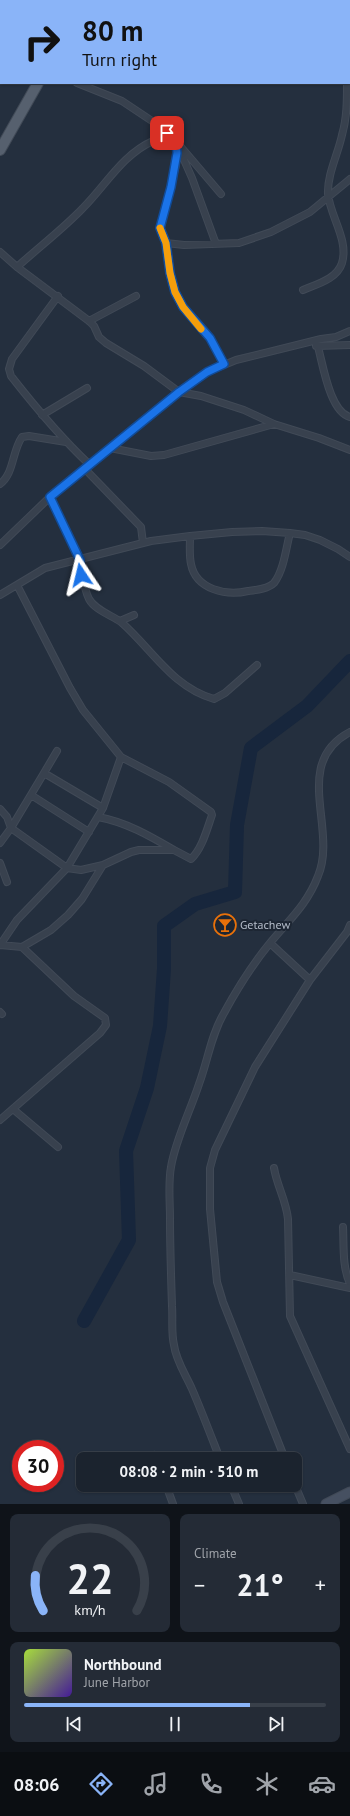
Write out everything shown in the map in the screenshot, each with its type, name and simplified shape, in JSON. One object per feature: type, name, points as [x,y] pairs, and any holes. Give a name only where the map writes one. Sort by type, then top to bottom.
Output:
[{"type":"main road","points":[[0,150],[37,84]]},
{"type":"main road","points":[[326,1504],[350,1492]]},
{"type":"street","points":[[80,84],[122,101],[158,124],[176,142],[221,194]]},
{"type":"street","points":[[303,290],[334,276],[342,262],[343,251],[338,225],[328,196],[330,178],[343,133],[347,108],[347,84]]},
{"type":"street","points":[[17,267],[82,209],[134,154],[151,141],[160,138],[165,138],[176,142],[192,178],[216,244]]},
{"type":"street","points":[[176,142],[176,165],[160,228],[166,243],[170,273],[175,292],[183,307],[210,338],[224,364]]},
{"type":"street","points":[[166,243],[239,243],[271,232],[310,212],[350,179]]},
{"type":"street","points":[[0,252],[17,267],[58,296],[89,321],[94,326],[99,337],[106,343],[144,366],[179,392],[201,396],[244,410],[274,424],[319,438],[350,450]]},
{"type":"street","points":[[58,296],[12,360],[9,369],[11,376],[42,416],[141,527],[143,543]]},
{"type":"street","points":[[89,321],[136,296]]},
{"type":"street","points":[[0,545],[50,497],[179,392],[207,372],[224,364],[321,339],[336,338],[350,331]]},
{"type":"street","points":[[310,343],[318,347],[350,345]]},
{"type":"street","points":[[318,347],[330,394],[340,410],[346,416],[350,417]]},
{"type":"street","points":[[42,416],[86,388]]},
{"type":"street","points":[[110,448],[151,456],[164,456],[274,424]]},
{"type":"street","points":[[0,484],[6,480],[18,443],[22,437],[30,436],[66,442]]},
{"type":"street","points":[[50,497],[80,560],[81,575],[90,601],[98,608],[120,621],[177,680],[197,692],[214,699],[225,693],[256,665]]},
{"type":"street","points":[[0,595],[45,568],[143,543],[190,536],[262,531],[290,533],[304,535],[320,540],[350,556]]},
{"type":"street","points":[[190,536],[191,563],[197,576],[205,584],[217,591],[237,594],[269,586],[274,583],[280,574],[290,533]]},
{"type":"street","points":[[17,584],[70,688],[83,710],[121,757],[168,782],[211,812],[212,815],[204,836],[191,859],[145,833],[110,819],[98,817]]},
{"type":"street","points":[[120,621],[134,615]]},
{"type":"street","points":[[217,1452],[191,1388],[178,1362],[174,1345],[170,1248],[171,1168],[218,1026],[244,980],[270,943],[295,916],[313,888],[319,875],[324,858],[323,832],[318,803],[318,783],[322,765],[329,747],[337,739],[350,732]]},
{"type":"street","points":[[0,843],[11,828],[57,751]]},
{"type":"street","points":[[103,864],[82,898],[68,915],[51,930],[22,947],[0,945],[17,920],[67,868],[103,808],[121,757]]},
{"type":"street","points":[[44,773],[103,808]]},
{"type":"street","points":[[31,795],[89,832]]},
{"type":"street","points":[[0,809],[7,817],[11,828],[67,868],[81,870],[103,864],[131,852],[174,850]]},
{"type":"street","points":[[0,862],[7,882]]},
{"type":"street","points":[[282,1452],[223,1302],[217,1282],[210,1209],[210,1168],[215,1150],[255,1067],[310,980],[347,932],[350,925]]},
{"type":"street","points":[[270,943],[310,980]]},
{"type":"street","points":[[0,1120],[71,1059],[100,1033],[106,1025],[105,1018],[74,996],[22,947]]},
{"type":"street","points":[[13,1110],[58,1147]]},
{"type":"street","points":[[274,1168],[276,1181],[286,1205],[290,1275],[290,1316],[350,1449]]},
{"type":"street","points":[[343,1227],[344,1264],[346,1275],[350,1284]]},
{"type":"street","points":[[290,1275],[350,1288]]},
{"type":"street","points":[[169,1492],[173,1504]]},
{"type":"street","points":[[234,1492],[239,1504]]},
{"type":"street","points":[[298,1492],[303,1504]]},
{"type":"waterway","points":[[84,1321],[129,1240],[126,1151],[147,1088],[160,1026],[164,969],[164,926],[195,904],[235,892],[237,825],[251,748],[307,706],[350,661]]},
{"type":"slow traffic","points":[[160,228],[166,243],[170,273],[175,292],[183,307],[201,329]]},
{"type":"place","name":"Getachew","points":[[225,925]]},
{"type":"route","points":[[81,575],[80,560],[50,497],[179,392],[207,372],[224,364],[210,338],[183,307],[175,292],[170,273],[166,243],[160,228],[176,165],[177,153],[176,142],[167,133]]}]
